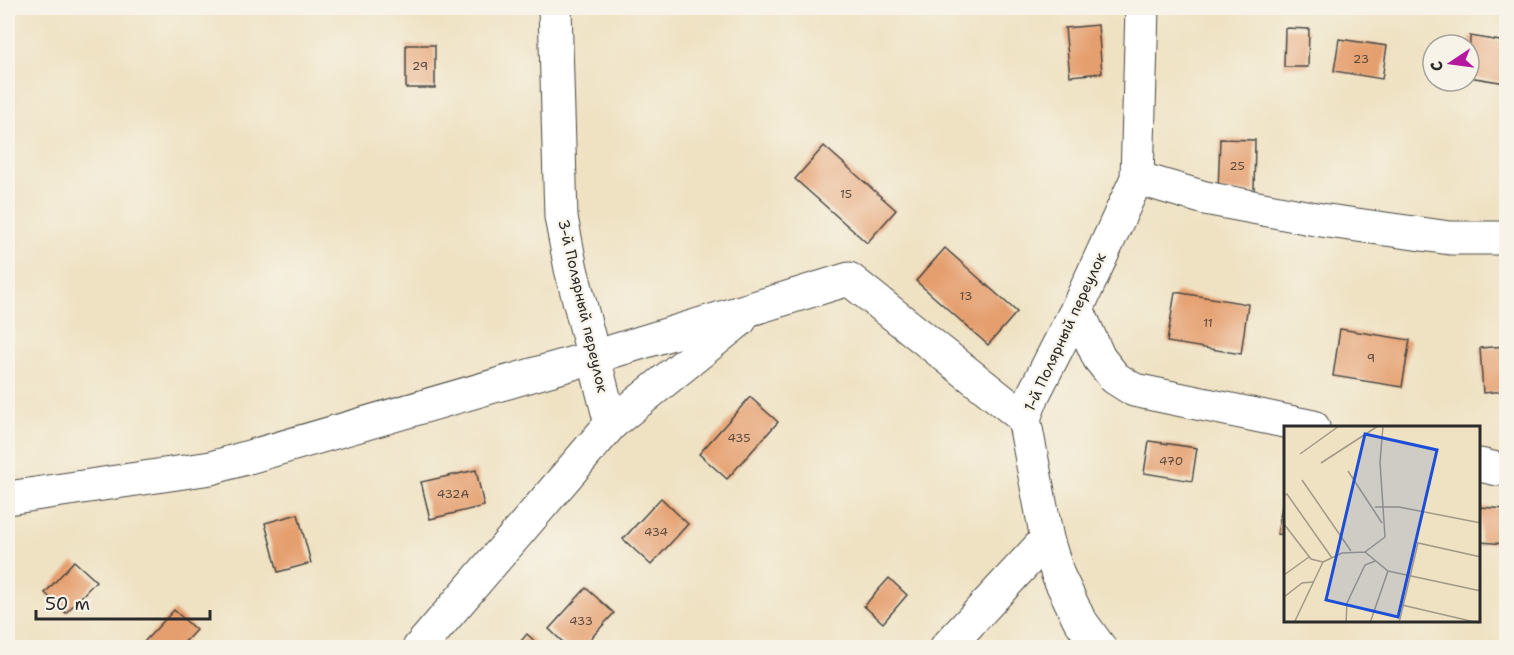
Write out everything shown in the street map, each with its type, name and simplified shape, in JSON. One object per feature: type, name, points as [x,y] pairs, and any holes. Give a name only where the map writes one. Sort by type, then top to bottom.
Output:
[{"type":"street","name":"3-й Полярный переулок","points":[[555,8],[561,217],[571,269],[611,424]]},
{"type":"street","name":"1-й Полярный переулок","points":[[1100,648],[1079,619],[1058,575],[1047,539],[1024,418],[1137,178],[1142,8]]},
{"type":"street","points":[[1137,178],[1205,198],[1321,220],[1450,238],[1506,238]]},
{"type":"street","points":[[8,498],[211,468],[594,357],[849,279],[1024,418]]},
{"type":"street","points":[[419,648],[611,424],[753,308]]},
{"type":"street","points":[[1077,309],[1099,358],[1115,378],[1134,390],[1308,426]]},
{"type":"street","points":[[1481,465],[1506,469]]},
{"type":"street","points":[[946,648],[1047,539]]},
{"type":"building","points":[[1098,25],[1102,73],[1070,76],[1065,28]]},
{"type":"building","points":[[1285,28],[1309,29],[1308,67],[1284,67]]},
{"type":"building","points":[[1481,38],[1506,42],[1506,83],[1481,79]]},
{"type":"building","points":[[1339,39],[1387,46],[1382,79],[1334,71]]},
{"type":"building","points":[[406,45],[435,45],[435,88],[406,88]]},
{"type":"building","points":[[1220,139],[1255,140],[1254,192],[1218,191]]},
{"type":"building","points":[[824,146],[896,210],[867,243],[795,179]]},
{"type":"building","points":[[945,248],[1017,312],[988,345],[916,281]]},
{"type":"building","points":[[1175,292],[1248,304],[1241,354],[1167,342]]},
{"type":"building","points":[[1340,329],[1410,340],[1402,387],[1333,376]]},
{"type":"building","points":[[1506,346],[1506,391],[1483,393],[1480,348]]},
{"type":"building","points":[[750,397],[778,422],[727,479],[699,454]]},
{"type":"building","points":[[1149,441],[1197,448],[1192,481],[1144,473]]},
{"type":"building","points":[[476,470],[484,506],[430,519],[421,482]]},
{"type":"building","points":[[1284,496],[1284,535],[1277,534]]},
{"type":"building","points":[[661,498],[688,524],[651,565],[623,539]]},
{"type":"building","points":[[1481,507],[1506,509],[1506,544],[1481,542]]},
{"type":"building","points":[[298,514],[311,563],[278,572],[265,523]]},
{"type":"building","points":[[74,561],[96,581],[66,613],[45,593]]},
{"type":"building","points":[[889,578],[907,595],[883,623],[864,606]]},
{"type":"building","points":[[586,588],[614,613],[582,648],[569,648],[549,629]]},
{"type":"building","points":[[174,610],[196,630],[179,648],[150,648],[144,642]]},
{"type":"building","points":[[527,634],[542,648],[515,648]]}]
